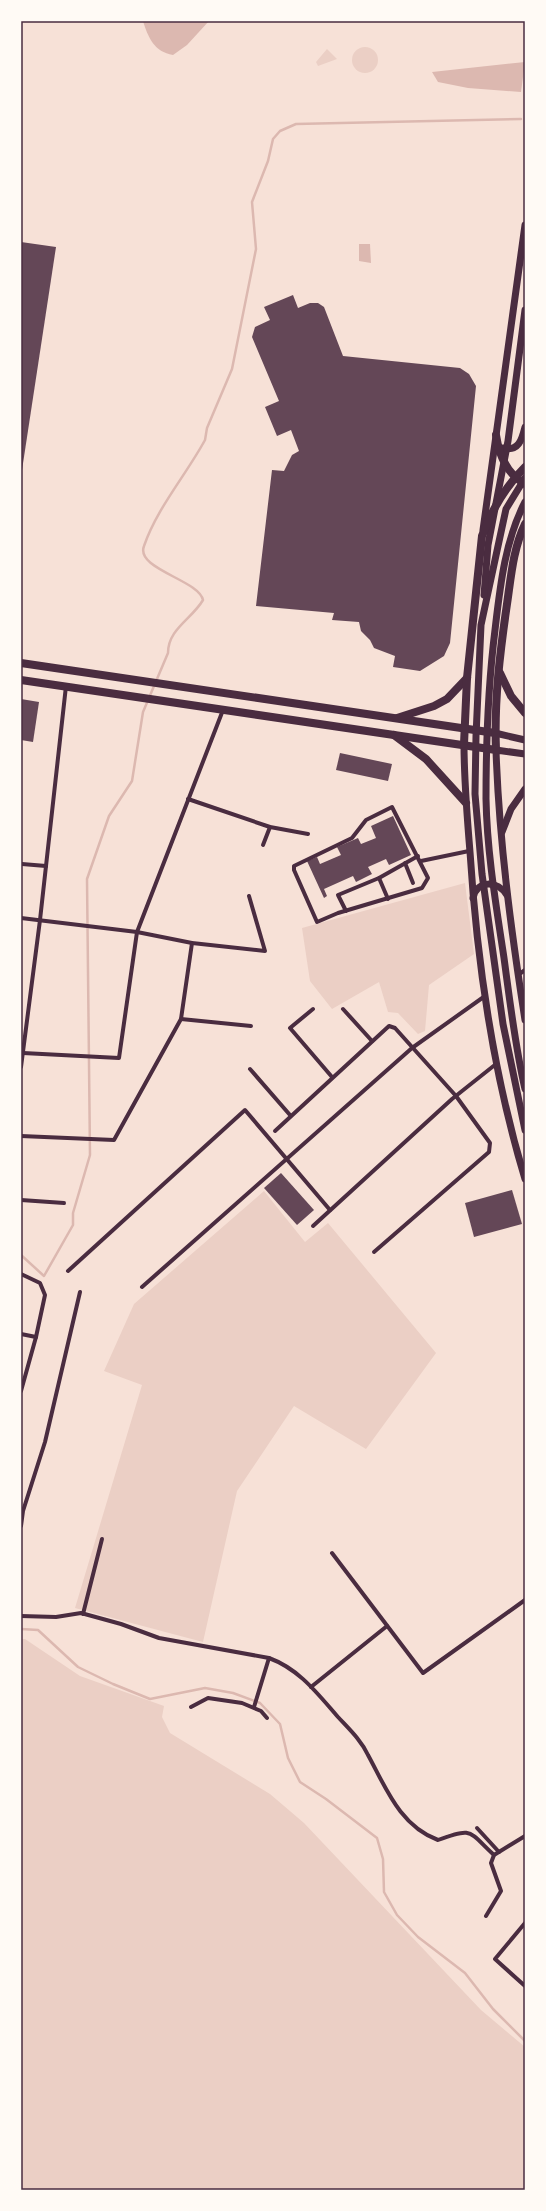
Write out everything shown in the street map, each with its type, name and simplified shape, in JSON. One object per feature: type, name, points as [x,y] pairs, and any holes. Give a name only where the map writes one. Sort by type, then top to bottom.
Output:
[{"type":"main road","points":[[525,225],[482,536],[466,678],[464,729],[466,804],[473,900],[485,996],[496,1064],[525,1179]]},
{"type":"main road","points":[[525,310],[508,441],[488,545],[481,625],[475,794],[482,874],[503,1024],[525,1130]]},
{"type":"main road","points":[[497,444],[507,448],[516,446],[522,438],[525,427]]},
{"type":"main road","points":[[496,435],[497,444],[502,457],[514,478],[525,484]]},
{"type":"main road","points":[[482,536],[490,515],[514,478],[525,467]]},
{"type":"main road","points":[[481,625],[506,509],[525,478]]},
{"type":"main road","points":[[525,502],[517,518],[508,548],[498,605],[488,715],[486,800],[492,877],[512,1021],[525,1089]]},
{"type":"main road","points":[[525,524],[513,559],[499,672],[495,733],[501,835],[507,896],[525,1020]]},
{"type":"main road","points":[[21,663],[495,733],[525,740]]},
{"type":"main road","points":[[499,672],[511,696],[525,713]]},
{"type":"main road","points":[[393,719],[434,706],[447,699],[466,678]]},
{"type":"main road","points":[[21,680],[525,754]]},
{"type":"main road","points":[[394,735],[426,759],[466,804]]},
{"type":"main road","points":[[501,835],[511,809],[525,789]]},
{"type":"main road","points":[[473,900],[477,889],[488,884],[498,886],[507,896]]},
{"type":"street","points":[[21,1067],[40,920],[66,686]]},
{"type":"street","points":[[23,1053],[120,1058],[137,932],[223,709]]},
{"type":"street","points":[[188,799],[270,827],[308,834]]},
{"type":"street","points":[[392,807],[419,859],[428,878],[422,888],[346,911],[317,922],[294,870],[294,866],[352,838],[366,820],[392,807]]},
{"type":"street","points":[[264,845],[270,827]]},
{"type":"street","points":[[346,911],[338,896],[379,878],[404,863],[419,859],[470,852]]},
{"type":"street","points":[[404,863],[413,883]]},
{"type":"street","points":[[22,864],[46,866]]},
{"type":"street","points":[[379,878],[388,899]]},
{"type":"street","points":[[21,918],[137,932],[192,943],[265,952],[249,896]]},
{"type":"street","points":[[21,1136],[114,1140],[181,1019],[192,943]]},
{"type":"street","points":[[518,975],[525,970]]},
{"type":"street","points":[[142,1287],[412,1048],[485,996]]},
{"type":"street","points":[[313,1009],[290,1028],[332,1077]]},
{"type":"street","points":[[343,1009],[372,1041]]},
{"type":"street","points":[[181,1019],[251,1026]]},
{"type":"street","points":[[275,1130],[390,1026],[456,1096],[490,1143],[488,1152],[374,1252]]},
{"type":"street","points":[[313,1226],[456,1096],[496,1064]]},
{"type":"street","points":[[250,1069],[290,1115]]},
{"type":"street","points":[[68,1271],[245,1110],[330,1210]]},
{"type":"street","points":[[21,1200],[64,1203]]},
{"type":"street","points":[[21,1274],[40,1283],[45,1295],[36,1337],[21,1391]]},
{"type":"street","points":[[21,1526],[24,1511],[47,1435],[80,1292]]},
{"type":"street","points":[[21,1334],[36,1337]]},
{"type":"street","points":[[83,1614],[102,1539]]},
{"type":"street","points":[[332,1553],[423,1674],[525,1600]]},
{"type":"street","points":[[21,1616],[56,1617],[83,1614],[121,1624],[159,1638],[269,1658],[281,1662],[296,1672],[311,1686],[360,1741],[391,1800],[422,1834],[438,1840],[461,1831],[469,1832],[494,1855]]},
{"type":"street","points":[[311,1686],[387,1626]]},
{"type":"street","points":[[254,1707],[269,1658]]},
{"type":"street","points":[[191,1707],[208,1698],[242,1703],[254,1707],[262,1711],[267,1718]]},
{"type":"street","points":[[477,1828],[499,1852]]},
{"type":"street","points":[[486,1916],[501,1891],[491,1863],[494,1855],[525,1836]]},
{"type":"street","points":[[525,1923],[495,1959],[525,1986]]},
{"type":"shaded area","points":[[143,21],[209,21],[187,45],[173,55],[161,51],[156,47],[147,33]]},
{"type":"shaded area","points":[[365,47],[374,51],[378,60],[374,69],[365,73],[356,69],[352,60],[356,51]]},
{"type":"shaded area","points":[[327,49],[337,59],[318,66],[316,62]]},
{"type":"shaded area","points":[[525,62],[521,92],[468,88],[438,82],[432,72]]},
{"type":"shaded area","points":[[359,244],[370,244],[371,263],[359,261]]},
{"type":"shaded area","points":[[465,883],[474,954],[429,985],[425,1031],[418,1034],[398,1013],[388,1012],[379,982],[332,1009],[310,981],[302,928]]},
{"type":"shaded area","points":[[264,1191],[305,1242],[328,1223],[436,1353],[366,1449],[294,1406],[237,1491],[203,1642],[75,1608],[142,1385],[104,1371],[134,1304]]},
{"type":"shaded area","points":[[21,1639],[25,1639],[80,1676],[164,1706],[162,1717],[170,1733],[270,1794],[304,1823],[481,2010],[525,2047],[525,2190],[21,2190]]},
{"type":"building","points":[[21,242],[56,247],[22,470],[21,470]]},
{"type":"building","points":[[293,295],[298,308],[310,303],[318,303],[324,307],[343,356],[460,368],[469,374],[476,386],[450,643],[444,656],[420,671],[393,667],[395,656],[374,648],[370,640],[361,631],[359,622],[332,620],[334,613],[256,606],[272,470],[284,471],[292,455],[299,451],[291,430],[277,436],[265,407],[279,401],[252,337],[255,327],[270,320],[264,307]]},
{"type":"building","points":[[21,699],[39,702],[33,742],[21,740]]},
{"type":"building","points":[[340,753],[392,764],[388,781],[336,770]]},
{"type":"building","points":[[393,816],[411,855],[389,865],[386,859],[368,867],[372,874],[356,882],[353,876],[324,889],[327,896],[324,898],[307,861],[317,857],[320,864],[341,855],[337,847],[358,838],[361,844],[376,838],[371,826]]},
{"type":"building","points":[[281,1173],[314,1210],[297,1225],[264,1188]]},
{"type":"building","points":[[512,1190],[522,1224],[474,1237],[465,1203]]},
{"type":"waterway","points":[[21,1255],[44,1276],[73,1225],[73,1213],[90,1155],[87,879],[109,816],[132,781],[143,712],[168,653],[172,637],[203,600],[199,593],[191,586],[158,568],[149,561],[144,554],[144,546],[156,518],[205,440],[207,428],[232,369],[256,249],[252,202],[268,161],[273,139],[280,131],[296,124],[521,119]]},
{"type":"waterway","points":[[21,1629],[38,1630],[78,1667],[113,1684],[150,1699],[205,1688],[233,1693],[260,1703],[280,1724],[288,1758],[300,1782],[326,1799],[377,1838],[383,1859],[384,1892],[397,1915],[418,1937],[465,1973],[493,2009],[525,2041]]}]
